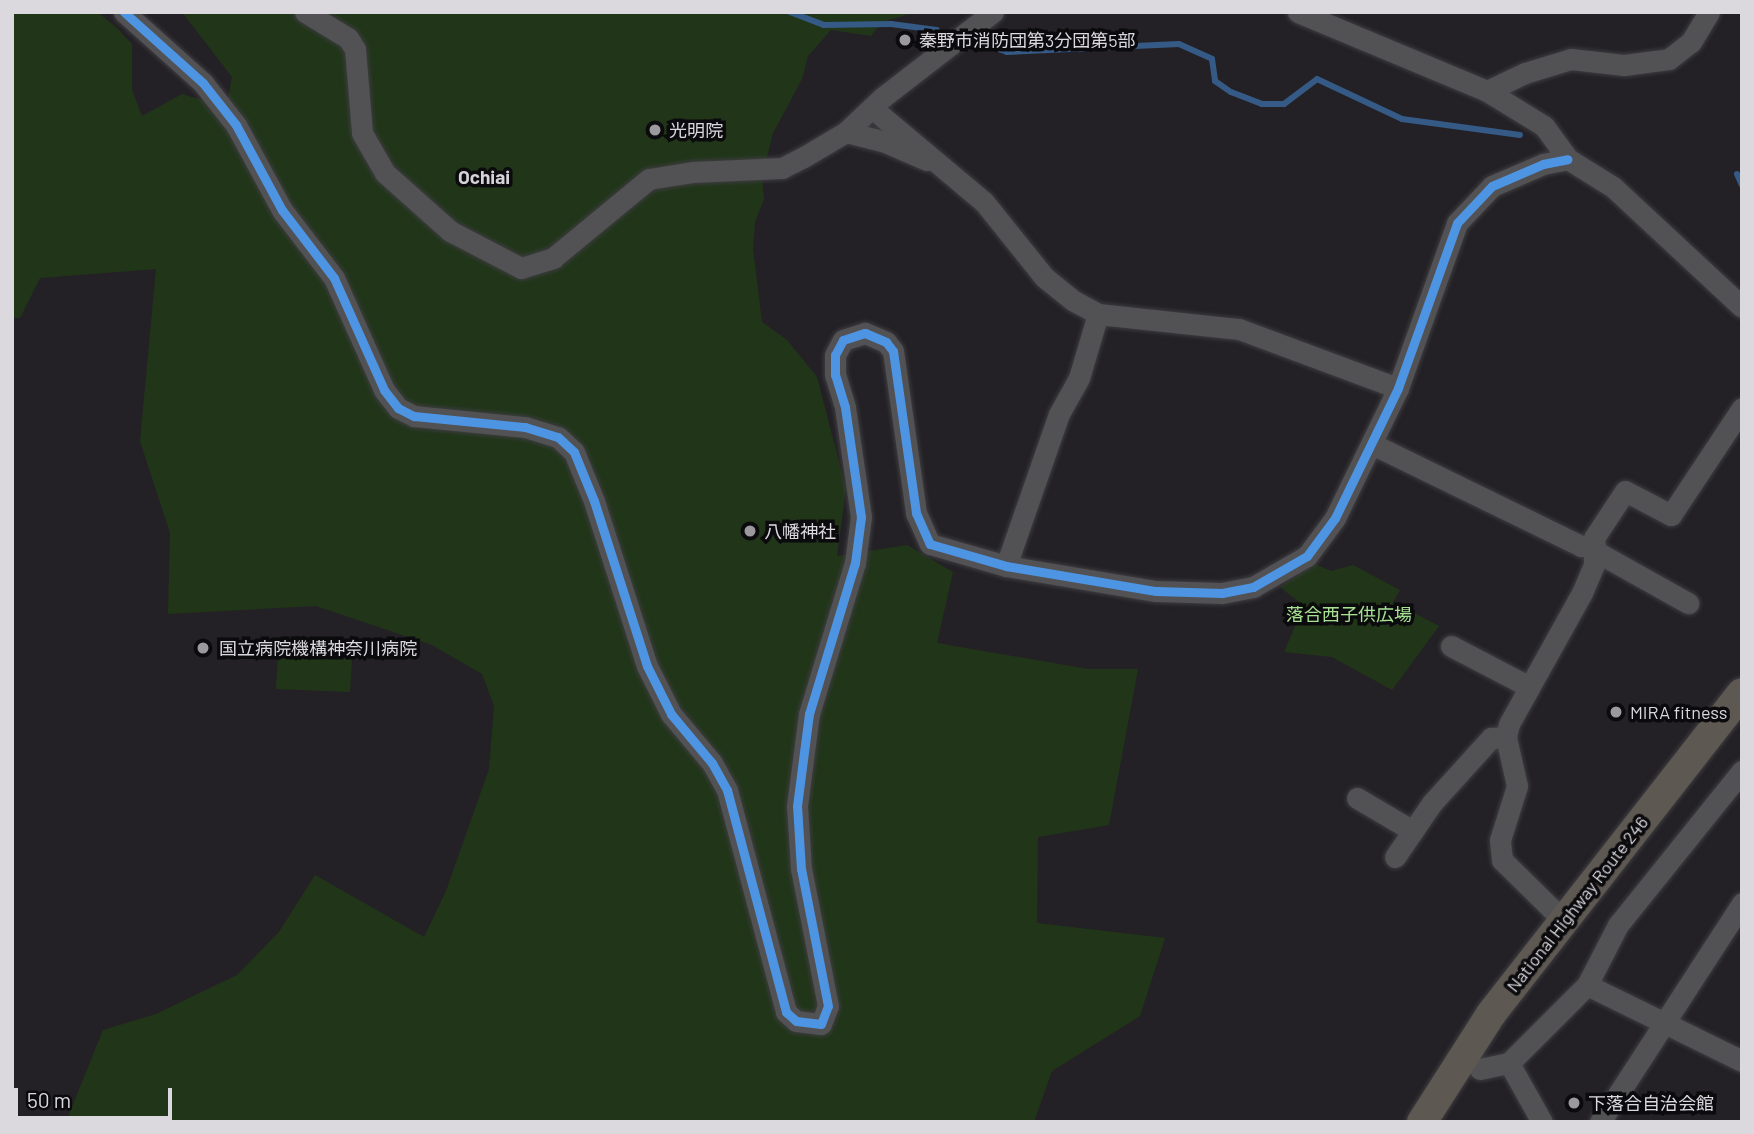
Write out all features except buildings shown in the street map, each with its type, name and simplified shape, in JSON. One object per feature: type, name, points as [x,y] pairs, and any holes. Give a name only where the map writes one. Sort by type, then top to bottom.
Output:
[{"type":"highway","name":"National Highway Route 246","points":[[1422,1122],[1491,1014],[1742,694]]},
{"type":"street","points":[[124,12],[203,83],[236,125],[282,209],[334,278],[384,390],[398,408],[414,416],[525,427],[558,438],[574,452],[594,501],[648,666],[671,714],[712,763],[727,790],[747,854],[777,985],[786,1012],[796,1021],[821,1024],[828,1006],[801,869],[797,806],[800,752],[855,563],[861,517],[849,429],[835,375],[835,355],[843,341],[865,333],[886,342],[893,351],[916,513],[930,544],[945,552],[1006,566],[1156,591],[1222,593],[1252,587],[1307,556],[1335,517],[1398,388],[1457,223],[1492,186],[1543,164],[1568,159]]},
{"type":"street","points":[[305,12],[348,38],[355,48],[362,133],[385,173],[450,230],[521,268],[553,258],[649,179],[693,172],[782,168],[846,132],[948,45],[993,12]]},
{"type":"street","points":[[1298,12],[1487,91],[1544,126],[1568,159],[1613,187],[1742,307]]},
{"type":"street","points":[[1487,91],[1525,72],[1571,59],[1624,65],[1669,59],[1691,42],[1709,12]]},
{"type":"street","points":[[872,108],[911,137],[936,164],[985,202],[1044,277],[1098,314],[1239,329],[1398,388]]},
{"type":"street","points":[[846,132],[883,141],[936,164]]},
{"type":"street","points":[[1006,566],[1059,414],[1079,378],[1098,314]]},
{"type":"street","points":[[1564,921],[1502,860],[1500,840],[1517,786],[1506,737],[1528,686],[1583,593],[1595,548],[1594,538],[1625,491],[1671,515],[1742,408]]},
{"type":"street","points":[[1372,444],[1581,546],[1595,548],[1688,603]]},
{"type":"street","points":[[1451,646],[1528,686]]},
{"type":"street","points":[[1395,857],[1413,831],[1491,738],[1506,737]]},
{"type":"street","points":[[1480,1069],[1509,1063],[1587,985],[1618,925],[1742,771]]},
{"type":"street","points":[[1357,798],[1413,831]]},
{"type":"street","points":[[1600,1122],[1742,903]]},
{"type":"street","points":[[1587,985],[1742,1061]]},
{"type":"street","points":[[1509,1063],[1542,1122]]},
{"type":"green space","points":[[12,12],[97,12],[116,27],[132,44],[132,90],[142,116],[182,94],[226,107],[232,77],[182,12],[916,12],[882,22],[871,36],[831,30],[808,56],[802,79],[773,133],[762,178],[764,199],[755,222],[753,249],[762,322],[787,340],[817,377],[846,489],[837,556],[907,545],[953,572],[937,643],[1088,669],[1138,669],[1109,825],[1038,837],[1037,923],[1165,938],[1140,1016],[1052,1071],[1034,1122],[66,1122],[103,1030],[156,1014],[237,975],[279,932],[315,875],[424,937],[446,891],[489,769],[494,706],[482,674],[432,645],[316,606],[168,614],[170,533],[140,441],[156,269],[40,278],[20,318],[12,318]]},
{"type":"green space","name":"落合西子供広場","points":[[1315,564],[1331,571],[1353,565],[1400,590],[1393,602],[1439,626],[1392,690],[1332,657],[1284,652],[1304,606],[1280,587]]},
{"type":"green space","points":[[278,654],[352,658],[350,692],[276,689]]},
{"type":"waterway","points":[[790,12],[824,25],[891,24],[937,30]]},
{"type":"waterway","points":[[980,43],[1007,52],[1179,44],[1212,59],[1215,81],[1231,92],[1262,104],[1284,104],[1317,79],[1402,119],[1520,135]]},
{"type":"waterway","points":[[1737,174],[1742,185]]},
{"type":"cycle path","points":[[124,12],[203,83],[236,125],[282,210],[334,278],[384,390],[398,408],[414,416],[525,427],[558,437],[574,452],[594,501],[647,666],[671,714],[712,763],[727,790],[786,1012],[796,1021],[821,1024],[828,1006],[801,869],[797,806],[809,714],[855,563],[861,517],[845,407],[835,375],[835,355],[843,340],[865,333],[886,342],[893,351],[916,513],[930,544],[1006,566],[1156,591],[1222,593],[1253,587],[1307,556],[1335,518],[1398,388],[1457,223],[1492,186],[1543,164],[1568,159]]},
{"type":"place","name":"秦野市消防団第3分団第5部","points":[[905,40]]},
{"type":"place","name":"光明院","points":[[655,130]]},
{"type":"place","name":"八幡神社","points":[[750,531]]},
{"type":"place","name":"国立病院機構神奈川病院","points":[[203,648]]},
{"type":"place","name":"MIRA fitness","points":[[1616,712]]},
{"type":"place","name":"下落合自治会館","points":[[1574,1103]]},
{"type":"district","name":"Ochiai","points":[[484,177]]}]
